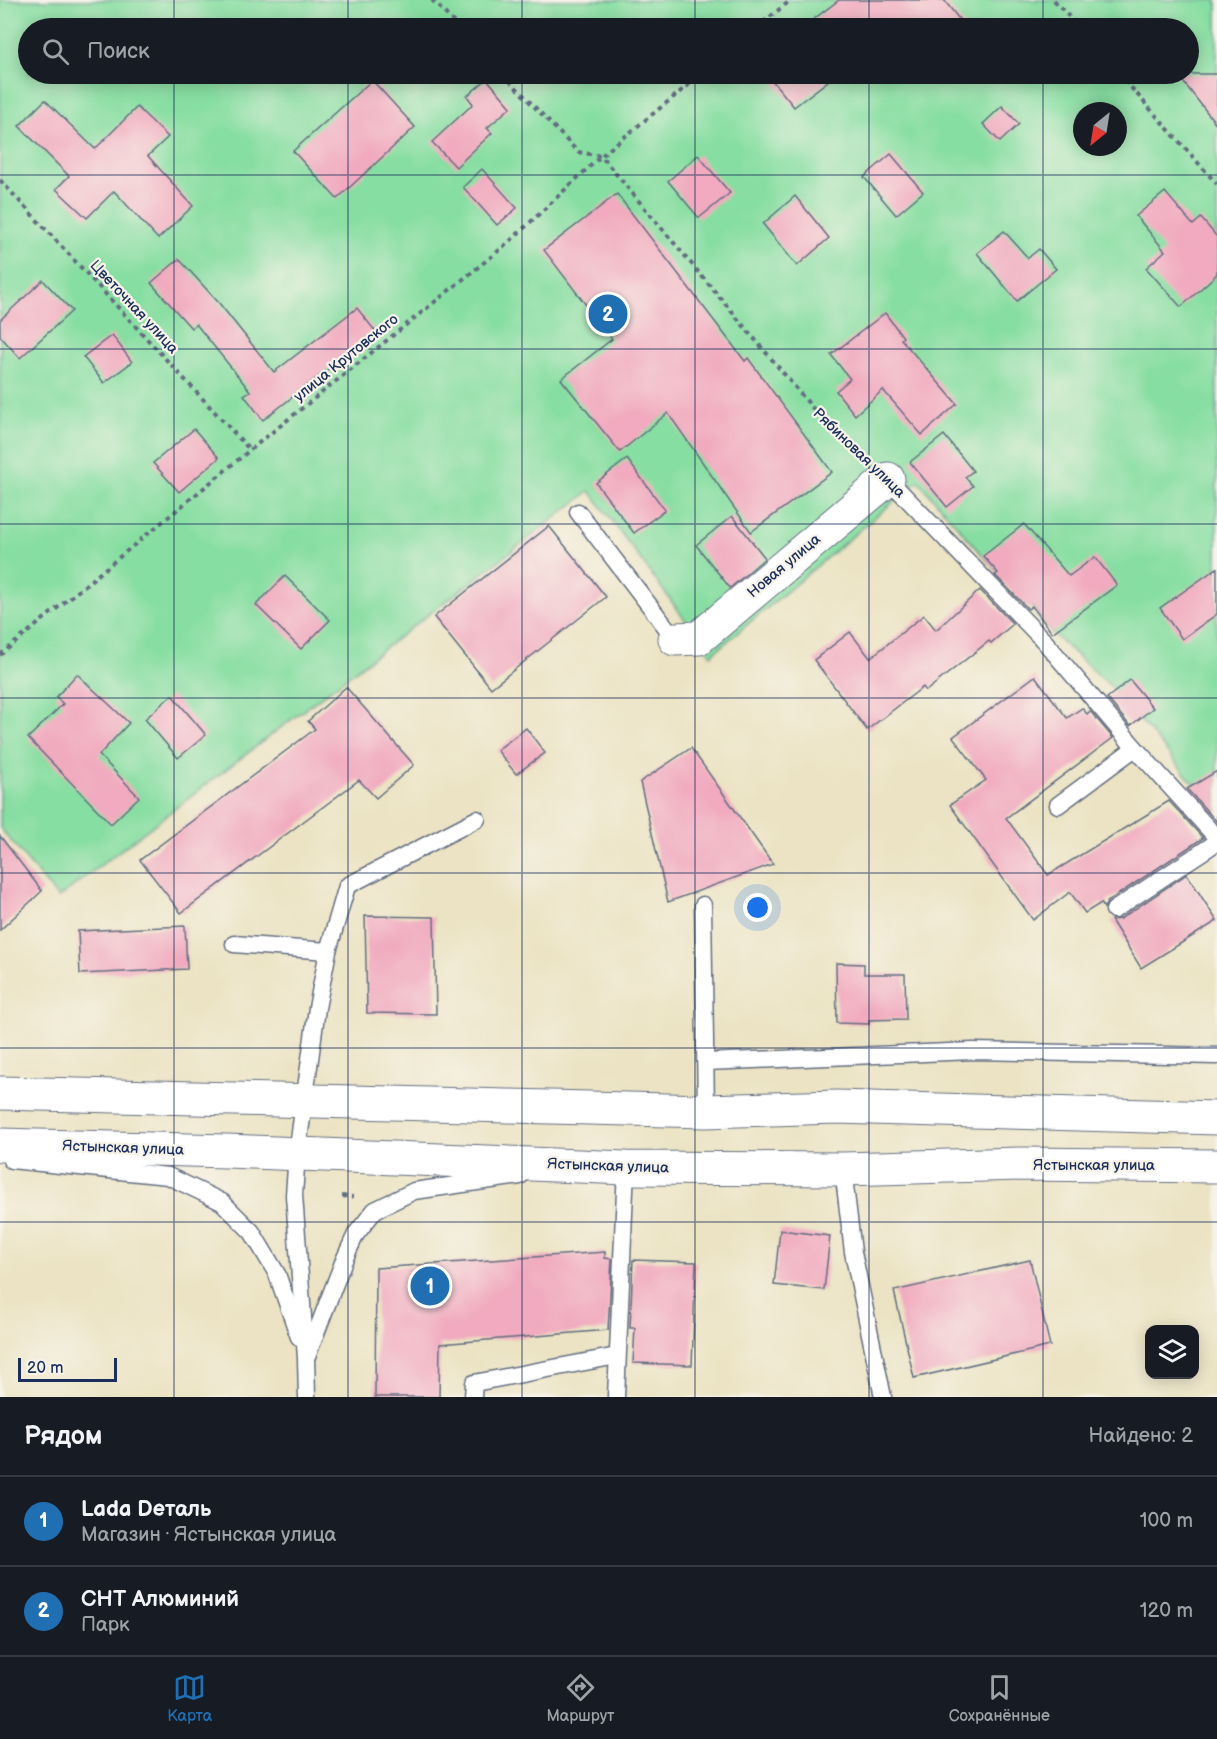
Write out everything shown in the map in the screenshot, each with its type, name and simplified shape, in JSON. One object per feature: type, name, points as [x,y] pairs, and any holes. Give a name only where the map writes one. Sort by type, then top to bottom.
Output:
[{"type":"main road","name":"Новая улица","points":[[675,639],[699,638],[888,478]]},
{"type":"main road","points":[[0,1093],[706,1111],[837,1107],[1217,1118]]},
{"type":"main road","name":"Ястынская улица","points":[[0,1145],[611,1167],[843,1168],[1020,1164],[1217,1166]]},
{"type":"lane","name":"Рябиновая улица","points":[[888,478],[1045,642],[1217,840]]},
{"type":"lane","points":[[578,512],[675,639]]},
{"type":"lane","points":[[1058,805],[1135,748]]},
{"type":"lane","points":[[307,1397],[294,1195],[297,1154],[317,1008],[328,951],[347,885],[477,819]]},
{"type":"lane","points":[[1114,910],[1217,840]]},
{"type":"lane","points":[[703,905],[706,1111]]},
{"type":"lane","points":[[234,944],[328,951]]},
{"type":"lane","points":[[706,1062],[973,1051],[1217,1056]]},
{"type":"lane","points":[[0,1159],[168,1176],[222,1202],[252,1232],[277,1274],[306,1358]]},
{"type":"lane","points":[[306,1358],[356,1234],[375,1210],[414,1191],[611,1167],[617,1356],[616,1397]]},
{"type":"lane","points":[[843,1168],[853,1252],[884,1397]]},
{"type":"lane","points":[[473,1397],[474,1383],[617,1356]]},
{"type":"path","points":[[432,0],[449,18]]},
{"type":"path","points":[[768,18],[791,0]]},
{"type":"path","points":[[1054,0],[1070,18]]},
{"type":"path","points":[[513,84],[578,152],[602,156]]},
{"type":"path","name":"улица Крутовского","points":[[0,655],[250,450],[507,244],[602,156],[690,84]]},
{"type":"path","points":[[1128,84],[1217,184]]},
{"type":"path","name":"Рябиновая улица","points":[[602,156],[826,424],[888,478]]},
{"type":"path","name":"Цветочная улица","points":[[0,180],[250,450]]},
{"type":"green space","points":[[0,0],[1217,0],[1217,812],[1116,691],[1052,633],[1030,605],[1023,602],[918,481],[711,655],[590,491],[58,898],[0,828]]},
{"type":"building","points":[[839,0],[944,0],[958,18],[815,18]]},
{"type":"building","points":[[1199,74],[1217,74],[1217,125],[1185,84],[1199,84]]},
{"type":"building","points":[[368,84],[376,84],[415,127],[337,199],[293,151]]},
{"type":"building","points":[[481,84],[491,84],[511,107],[487,128],[492,133],[456,167],[432,142],[473,104],[467,96]]},
{"type":"building","points":[[775,84],[824,84],[794,107]]},
{"type":"building","points":[[45,100],[95,149],[137,107],[168,137],[148,156],[193,206],[158,239],[114,191],[87,218],[56,189],[69,176],[19,126]]},
{"type":"building","points":[[1002,106],[1019,124],[1000,142],[983,124]]},
{"type":"building","points":[[891,154],[923,192],[896,215],[864,177]]},
{"type":"building","points":[[698,155],[730,193],[699,218],[668,181]]},
{"type":"building","points":[[482,169],[517,208],[497,225],[463,187]]},
{"type":"building","points":[[1165,192],[1193,225],[1201,218],[1217,237],[1217,274],[1181,307],[1146,268],[1165,251],[1136,216]]},
{"type":"building","points":[[617,194],[745,361],[748,358],[832,472],[751,532],[668,413],[620,452],[561,379],[612,339],[544,250]]},
{"type":"building","points":[[795,196],[829,238],[797,266],[763,224]]},
{"type":"building","points":[[1004,231],[1028,258],[1039,249],[1056,269],[1017,301],[977,253]]},
{"type":"building","points":[[179,259],[219,303],[274,372],[357,308],[376,332],[263,420],[244,395],[250,391],[196,324],[191,328],[151,283]]},
{"type":"building","points":[[43,280],[72,311],[20,358],[0,336],[0,320]]},
{"type":"building","points":[[885,313],[903,337],[901,339],[957,404],[922,435],[883,390],[855,415],[836,391],[850,379],[831,355]]},
{"type":"building","points":[[112,335],[132,362],[104,383],[83,357]]},
{"type":"building","points":[[194,429],[219,458],[179,492],[153,463]]},
{"type":"building","points":[[944,435],[973,471],[965,477],[973,486],[947,507],[910,462]]},
{"type":"building","points":[[627,459],[665,510],[634,533],[596,483]]},
{"type":"building","points":[[732,516],[765,558],[730,588],[696,545]]},
{"type":"building","points":[[1024,524],[1069,576],[1095,557],[1117,585],[1052,633],[1032,606],[1028,609],[995,575],[998,573],[983,556]]},
{"type":"building","points":[[549,526],[606,597],[491,688],[434,617]]},
{"type":"building","points":[[1217,568],[1217,614],[1182,639],[1160,608]]},
{"type":"building","points":[[285,576],[330,620],[301,649],[256,605]]},
{"type":"building","points":[[980,590],[1013,624],[926,691],[923,687],[867,730],[814,660],[850,632],[870,658],[924,615],[936,630]]},
{"type":"building","points":[[77,674],[129,723],[99,755],[139,797],[111,824],[28,738],[63,704],[56,697]]},
{"type":"building","points":[[1035,676],[1067,718],[1082,708],[1087,714],[1090,711],[1113,738],[1006,818],[1048,875],[1169,801],[1203,838],[1108,901],[1104,908],[1101,903],[1085,913],[1070,892],[1033,920],[950,805],[986,780],[953,737]]},
{"type":"building","points":[[1130,680],[1153,708],[1130,726],[1107,698]]},
{"type":"building","points":[[346,687],[414,765],[376,798],[359,780],[181,913],[140,860],[315,729],[308,721]]},
{"type":"building","points":[[172,695],[206,735],[178,758],[145,719]]},
{"type":"building","points":[[526,728],[545,753],[516,774],[497,750]]},
{"type":"building","points":[[691,748],[773,864],[668,902],[640,782]]},
{"type":"building","points":[[1217,771],[1217,822],[1187,789]]},
{"type":"building","points":[[0,836],[42,891],[0,930]]},
{"type":"building","points":[[1187,874],[1217,921],[1141,968],[1111,920],[1120,919]]},
{"type":"building","points":[[365,916],[434,917],[436,1014],[367,1013]]},
{"type":"building","points":[[185,926],[187,969],[80,974],[78,931]]},
{"type":"building","points":[[836,963],[864,964],[864,974],[905,974],[906,1019],[869,1020],[869,1024],[837,1023]]},
{"type":"building","points":[[780,1230],[830,1236],[824,1290],[774,1285]]},
{"type":"building","points":[[605,1252],[605,1258],[612,1259],[608,1330],[440,1344],[439,1397],[375,1397],[376,1268]]},
{"type":"building","points":[[633,1260],[696,1262],[692,1365],[633,1363],[635,1328],[630,1328]]},
{"type":"building","points":[[1030,1260],[1050,1346],[914,1378],[894,1291]]},
{"type":"place","name":"СНТ Алюминий","points":[[608,314]]},
{"type":"place","name":"Lada Dеталь","points":[[430,1286]]}]
